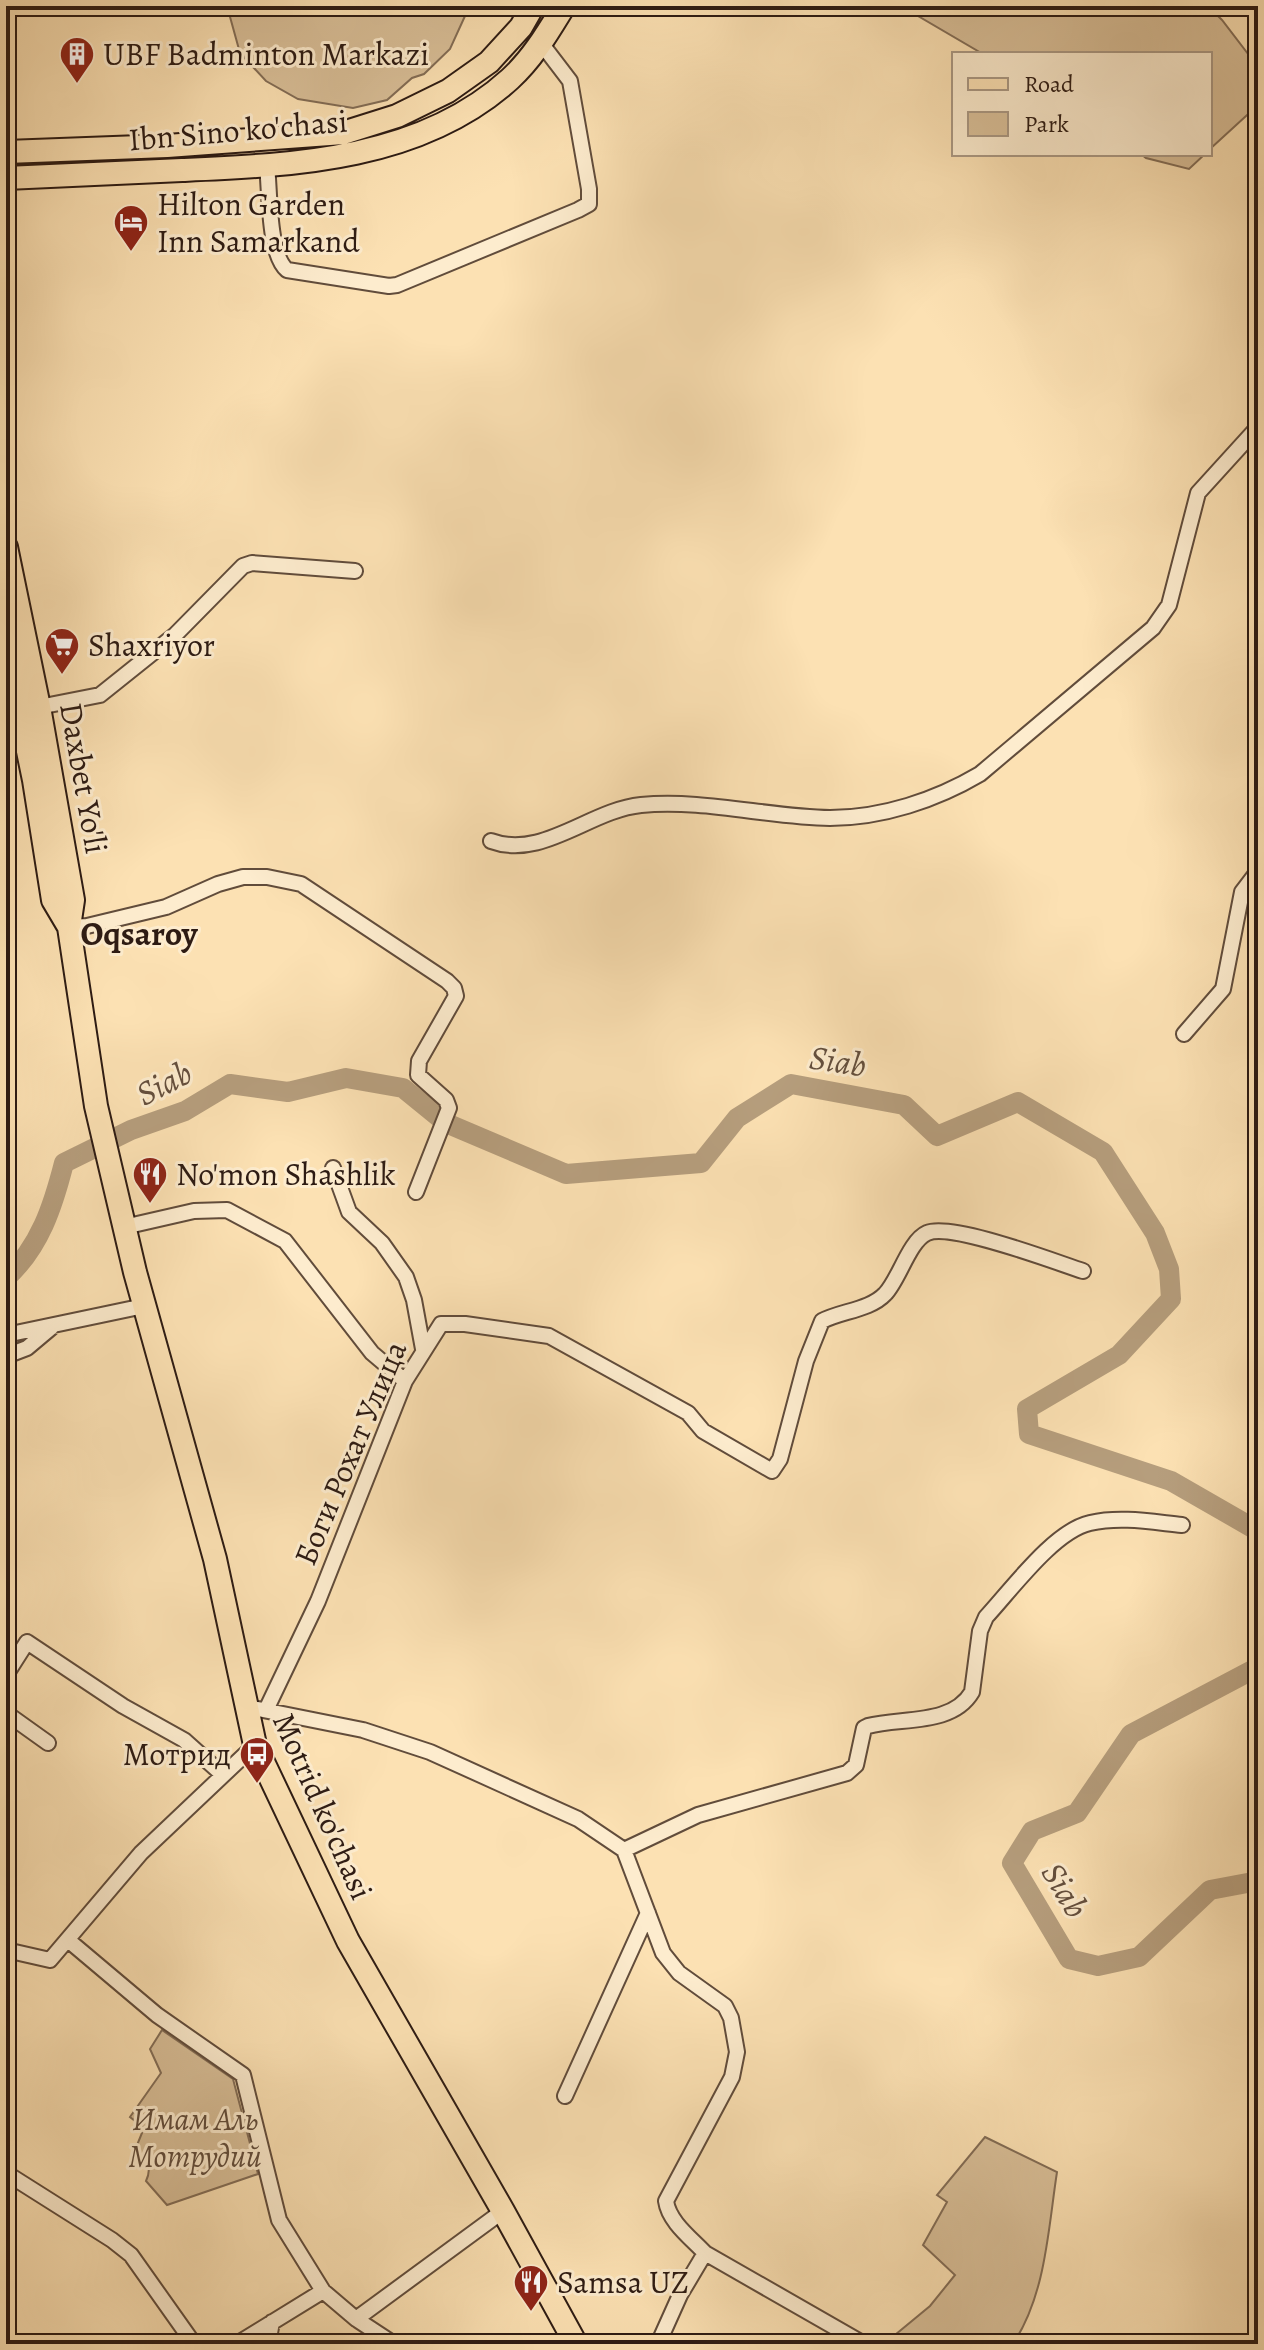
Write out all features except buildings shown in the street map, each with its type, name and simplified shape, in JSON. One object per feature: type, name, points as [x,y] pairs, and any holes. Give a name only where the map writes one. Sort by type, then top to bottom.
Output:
[{"type":"main road","name":"Ibn Sino ko'chasi","points":[[6,152],[167,146],[343,133],[397,116],[448,91],[489,62],[521,27],[533,6]]},
{"type":"main road","name":"Ibn Sino ko'chasi","points":[[6,178],[267,166],[348,156],[406,139],[462,113],[507,82],[527,62],[564,6]]},
{"type":"main road","name":"Daxbet Yo'li","points":[[6,547],[39,707],[73,900],[69,927],[96,1106]]},
{"type":"main road","name":"Daxbet Yo'li","points":[[6,645],[34,780],[53,900],[69,927]]},
{"type":"main road","name":"Motrid ko'chasi","points":[[96,1106],[144,1306],[256,1708],[255,1745],[348,1941],[576,2344]]},
{"type":"street","points":[[267,166],[280,264],[287,270],[389,286],[485,251],[578,210],[589,204],[589,189],[574,99],[570,81],[541,43]]},
{"type":"street","points":[[491,841],[510,847],[524,847],[588,821],[640,805],[715,807],[833,818],[913,804],[951,791],[980,774],[1153,628],[1169,605],[1198,493],[1258,427]]},
{"type":"street","points":[[39,707],[100,695],[175,635],[243,566],[252,563],[355,571]]},
{"type":"street","points":[[1184,1034],[1223,989],[1242,892],[1258,871]]},
{"type":"street","points":[[69,927],[87,926],[166,907],[218,884],[243,877],[267,877],[301,884],[447,981],[454,988],[456,996],[419,1061],[418,1075],[446,1100],[449,1108],[416,1192]]},
{"type":"street","points":[[333,1168],[349,1212],[382,1243],[406,1277],[414,1300],[423,1349]]},
{"type":"street","points":[[124,1227],[194,1211],[227,1210],[285,1241],[372,1353],[405,1381]]},
{"type":"street","name":"Боги Рохат Улица","points":[[256,1708],[318,1601],[405,1381],[441,1324],[465,1324],[549,1336],[688,1413],[703,1431],[772,1471],[780,1459],[806,1361],[822,1321],[878,1300],[887,1292],[917,1243],[927,1233],[942,1232],[994,1241],[1083,1271]]},
{"type":"street","points":[[6,1335],[144,1306]]},
{"type":"street","points":[[6,1356],[27,1348],[56,1325]]},
{"type":"street","points":[[624,1850],[698,1815],[847,1773],[856,1765],[864,1728],[932,1719],[967,1700],[972,1692],[980,1631],[986,1617],[1061,1536],[1089,1523],[1128,1520],[1182,1525]]},
{"type":"street","points":[[6,1675],[27,1642],[123,1706],[184,1740],[223,1775]]},
{"type":"street","points":[[256,1708],[363,1730],[430,1752],[578,1819],[624,1850],[663,1953],[679,1973],[725,2006],[731,2018],[737,2052],[732,2077],[666,2201],[667,2211],[705,2253],[864,2344]]},
{"type":"street","points":[[6,1713],[48,1743]]},
{"type":"street","points":[[6,1950],[50,1960],[141,1853],[255,1745]]},
{"type":"street","points":[[565,2096],[648,1913]]},
{"type":"street","points":[[68,1940],[157,2015],[243,2075],[279,2220],[323,2291],[356,2319],[394,2344]]},
{"type":"street","points":[[6,2173],[131,2255],[194,2344]]},
{"type":"street","points":[[356,2319],[503,2211]]},
{"type":"street","points":[[658,2344],[680,2295],[705,2253]]},
{"type":"street","points":[[237,2344],[323,2291]]},
{"type":"street","points":[[268,2344],[272,2322]]},
{"type":"green space","points":[[227,6],[464,6],[465,16],[450,49],[424,74],[412,78],[387,100],[353,108],[298,99],[266,81],[240,53]]},
{"type":"green space","points":[[901,6],[1208,6],[1258,67],[1258,105],[1212,147],[1212,52],[980,52]]},
{"type":"green space","points":[[1144,156],[1203,156],[1189,169]]},
{"type":"green space","name":"Имам Аль Мотрудий","points":[[162,2030],[233,2079],[258,2174],[167,2205],[146,2181],[148,2168],[135,2150],[144,2128],[130,2117],[161,2073],[150,2049]]},
{"type":"green space","points":[[985,2137],[1057,2172],[1044,2261],[1024,2325],[1013,2344],[884,2344],[930,2306],[955,2275],[923,2245],[947,2202],[937,2195]]},
{"type":"waterway","name":"Siab","points":[[6,1278],[28,1253],[44,1225],[64,1163],[131,1130],[185,1111],[230,1084],[288,1092],[346,1078],[403,1088],[446,1123],[566,1174],[701,1163],[737,1118],[791,1084],[904,1105],[937,1136],[1018,1102],[1103,1152],[1155,1233],[1169,1269],[1171,1299],[1119,1355],[1027,1409],[1029,1434],[1171,1481],[1258,1531]]},
{"type":"waterway","name":"Siab","points":[[1258,1667],[1131,1734],[1077,1813],[1032,1831],[1012,1863],[1069,1959],[1098,1966],[1139,1957],[1210,1890],[1258,1881]]},
{"type":"place","name":"UBF Badminton Markazi","points":[[77,85]]},
{"type":"place","name":"Hilton Garden Inn Samarkand","points":[[131,253]]},
{"type":"place","name":"Shaxriyor","points":[[62,676]]},
{"type":"place","name":"No'mon Shashlik","points":[[150,1205]]},
{"type":"place","name":"Мотрид","points":[[257,1785]]},
{"type":"place","name":"Samsa UZ","points":[[531,2313]]},
{"type":"district","name":"Oqsaroy","points":[[139,933]]}]
